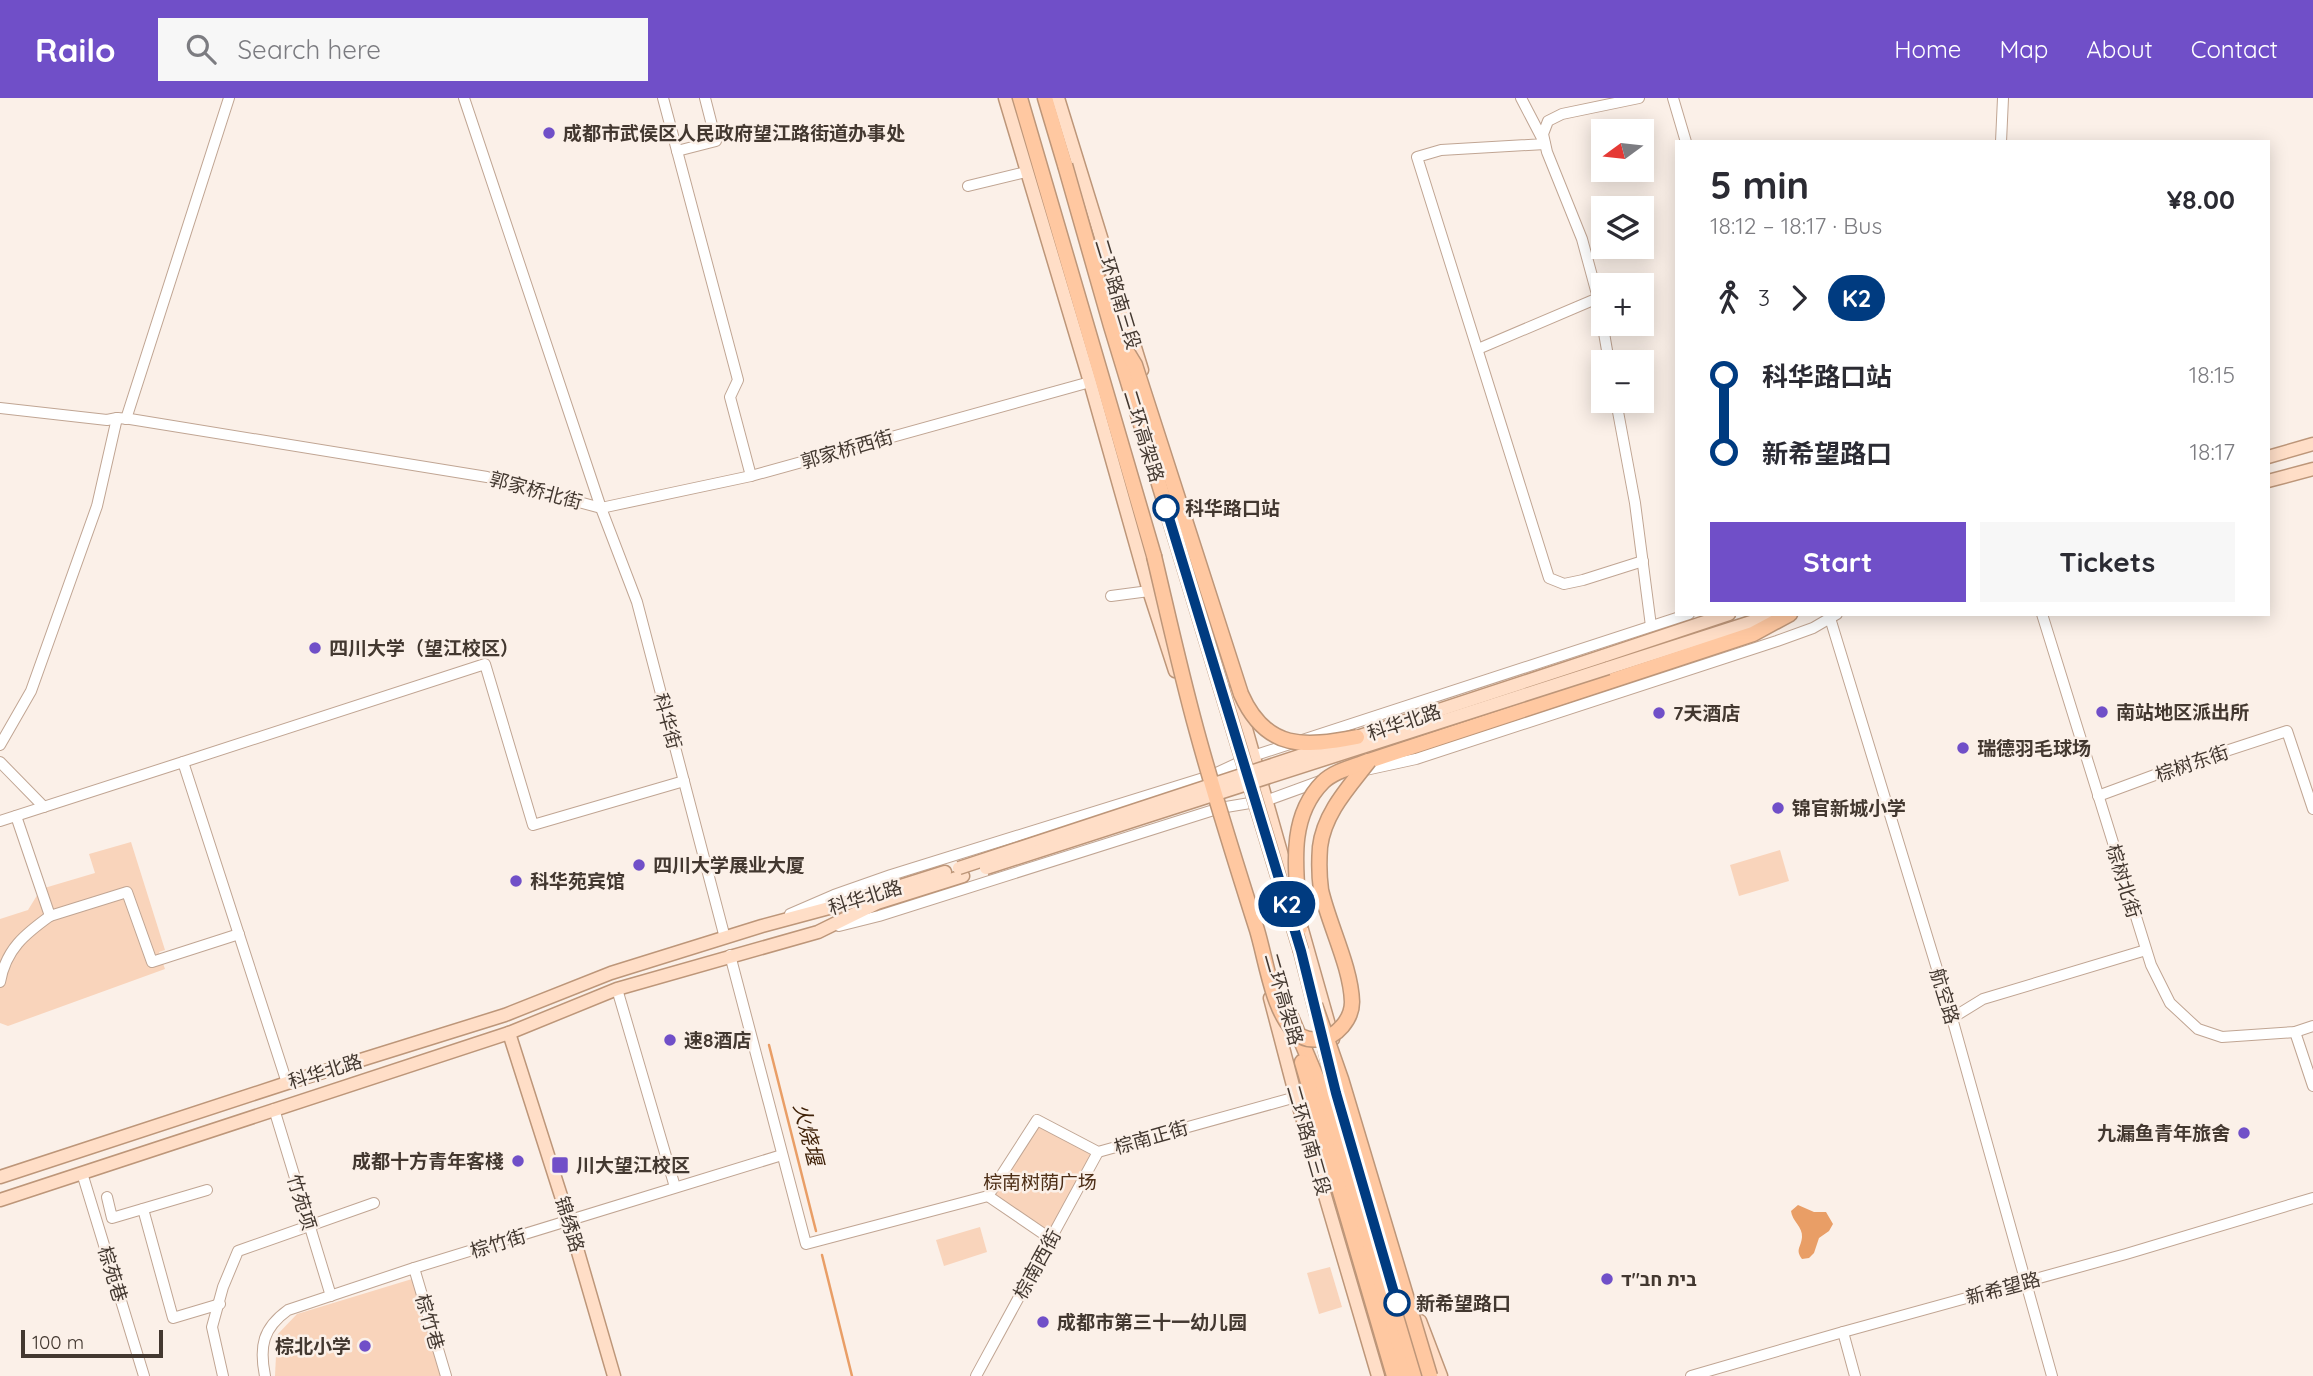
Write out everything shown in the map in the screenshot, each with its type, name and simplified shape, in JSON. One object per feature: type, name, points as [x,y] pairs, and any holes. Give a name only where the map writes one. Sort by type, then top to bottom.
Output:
[{"type":"highway","name":"二环高架路","points":[[1020,98],[1394,1376]]},
{"type":"highway","name":"二环高架路","points":[[1045,98],[1111,326],[1301,951],[1315,1005],[1345,1092],[1428,1376]]},
{"type":"highway","points":[[1111,326],[1136,365],[1249,713],[1265,729],[1300,744],[1357,737]]},
{"type":"highway","points":[[1154,556],[1197,731],[1266,961],[1275,1002],[1282,1019],[1299,1037],[1317,1040],[1326,1038],[1342,1027],[1350,1013],[1350,987],[1321,888],[1320,846],[1324,826],[1331,812],[1369,761]]},
{"type":"highway","points":[[1301,951],[1296,845],[1298,821],[1305,806],[1324,781],[1341,771],[1369,761],[1753,635],[1786,616]]},
{"type":"highway","points":[[1284,1000],[1323,1093],[1406,1376]]},
{"type":"highway","points":[[1315,1005],[1336,1093],[1419,1376]]},
{"type":"main road","name":"二环路南三段","points":[[1005,98],[1149,591],[1220,808],[1296,1097],[1378,1376]]},
{"type":"main road","name":"二环路南三段","points":[[1058,98],[1191,532],[1400,1271],[1441,1376]]},
{"type":"main road","points":[[2270,456],[2313,444]]},
{"type":"main road","points":[[2270,480],[2313,469]]},
{"type":"main road","name":"科华北路","points":[[1606,662],[1724,616]]},
{"type":"main road","name":"科华北路","points":[[0,1200],[509,1033],[617,989],[818,932],[877,903],[961,872],[1357,737],[1769,616]]},
{"type":"main road","points":[[961,872],[1606,662]]},
{"type":"main road","name":"科华北路","points":[[0,1177],[505,1015],[611,973],[762,926],[961,872]]},
{"type":"main road","name":"锦绣路","points":[[509,1033],[569,1221],[614,1376]]},
{"type":"main road","points":[[1400,1271],[1428,1376]]},
{"type":"street","points":[[0,745],[31,691],[97,506],[116,419],[229,98]]},
{"type":"street","name":"郭家桥北街","points":[[464,98],[601,508]]},
{"type":"street","points":[[663,98],[738,380],[730,397],[751,476]]},
{"type":"street","points":[[677,151],[716,141],[705,98]]},
{"type":"street","points":[[1521,98],[1545,144],[1583,239],[1592,273]]},
{"type":"street","points":[[1545,144],[1544,134],[1548,121],[1562,114],[1639,98]]},
{"type":"street","points":[[1673,98],[1685,140]]},
{"type":"street","points":[[2001,140],[2003,98]]},
{"type":"street","points":[[1545,144],[1441,150],[1417,158],[1549,578],[1564,584],[1643,561]]},
{"type":"street","points":[[968,186],[1026,172]]},
{"type":"street","points":[[1478,349],[1591,301]]},
{"type":"street","name":"郭家桥西街","points":[[601,508],[751,476],[1090,382]]},
{"type":"street","name":"郭家桥北街","points":[[0,408],[116,419],[487,477],[601,508]]},
{"type":"street","points":[[1618,413],[1651,626]]},
{"type":"street","name":"科华街","points":[[601,508],[637,602],[725,938]]},
{"type":"street","points":[[1111,597],[1149,591]]},
{"type":"street","points":[[762,926],[834,895],[891,875],[1210,776],[1253,756],[1683,616]]},
{"type":"street","points":[[818,932],[879,916],[1220,808],[1268,800],[1320,781],[1416,759],[1777,641],[1813,628],[1833,616]]},
{"type":"street","name":"航空路","points":[[1833,616],[1952,1018],[2052,1376]]},
{"type":"street","name":"棕树北街","points":[[2043,616],[2146,950],[2170,1003],[2198,1029],[2222,1037],[2295,1032],[2313,1026]]},
{"type":"street","points":[[0,821],[485,664],[533,825],[684,781]]},
{"type":"street","name":"棕树东街","points":[[2098,796],[2287,731],[2313,809]]},
{"type":"street","points":[[0,762],[44,807]]},
{"type":"street","points":[[183,762],[287,1083]]},
{"type":"street","points":[[16,816],[50,916]]},
{"type":"street","points":[[0,982],[11,950],[50,916],[127,892],[152,962],[239,934]]},
{"type":"street","points":[[1952,1018],[1983,999],[2146,950]]},
{"type":"street","points":[[730,955],[806,1244],[988,1196],[1051,1239]]},
{"type":"street","points":[[617,989],[675,1187]]},
{"type":"street","points":[[2295,1032],[2313,1086]]},
{"type":"street","name":"棕南正街","points":[[988,1196],[1037,1120],[1098,1152],[1296,1097]]},
{"type":"street","name":"竹苑项","points":[[274,1109],[331,1296]]},
{"type":"street","name":"棕南西街","points":[[976,1376],[1098,1152]]},
{"type":"street","name":"棕竹街","points":[[265,1376],[261,1350],[272,1322],[288,1310],[414,1268],[782,1155]]},
{"type":"street","name":"棕苑巷","points":[[82,1173],[144,1376]]},
{"type":"street","points":[[107,1197],[112,1219],[207,1190]]},
{"type":"street","name":"新希望路","points":[[1691,1376],[2313,1198]]},
{"type":"street","points":[[223,1376],[212,1327],[223,1287],[238,1251],[374,1203]]},
{"type":"street","points":[[143,1209],[173,1318],[220,1304]]},
{"type":"street","name":"棕竹巷","points":[[414,1268],[446,1376]]},
{"type":"street","points":[[1843,1332],[1855,1376]]},
{"type":"green space","points":[[131,842],[165,950],[159,952],[165,969],[8,1026],[0,1023],[0,919],[28,910],[41,889],[95,873],[89,854]]},
{"type":"green space","points":[[1780,850],[1789,881],[1739,896],[1730,865]]},
{"type":"green space","name":"棕南树荫广场","points":[[1037,1120],[1098,1152],[1051,1239],[988,1196]]},
{"type":"green space","points":[[980,1227],[987,1252],[944,1266],[936,1240]]},
{"type":"green space","points":[[1330,1267],[1342,1307],[1319,1314],[1307,1273]]},
{"type":"green space","name":"棕北小学","points":[[412,1279],[441,1376],[275,1376],[277,1335],[297,1314]]},
{"type":"shaded area","points":[[1798,1205],[1814,1212],[1826,1212],[1833,1224],[1829,1231],[1819,1238],[1814,1253],[1809,1258],[1802,1259],[1799,1251],[1802,1233],[1791,1211]]},
{"type":"waterway","name":"火烧堰","points":[[769,1045],[816,1231]]},
{"type":"waterway","name":"火烧堰","points":[[822,1255],[852,1376]]},
{"type":"bus line","name":"K2","points":[[1166,508],[1301,951],[1336,1093],[1397,1303]]},
{"type":"place","name":"成都市武侯区人民政府望江路街道办事处","points":[[549,133]]},
{"type":"place","name":"科华路口站","points":[[1166,508]]},
{"type":"place","name":"四川大学（望江校区）","points":[[315,648]]},
{"type":"place","name":"南站地区派出所","points":[[2102,712]]},
{"type":"place","name":"7天酒店","points":[[1659,713]]},
{"type":"place","name":"瑞德羽毛球场","points":[[1963,748]]},
{"type":"place","name":"锦官新城小学","points":[[1778,808]]},
{"type":"place","name":"四川大学展业大厦","points":[[639,865]]},
{"type":"place","name":"科华苑宾馆","points":[[516,881]]},
{"type":"place","name":"速8酒店","points":[[670,1040]]},
{"type":"place","name":"九漏鱼青年旅舍","points":[[2244,1133]]},
{"type":"place","name":"成都十方青年客棧","points":[[518,1161]]},
{"type":"place","name":"川大望江校区","points":[[560,1165]]},
{"type":"place","name":"בית חב\"ד","points":[[1607,1279]]},
{"type":"place","name":"新希望路口","points":[[1397,1303]]},
{"type":"place","name":"成都市第三十一幼儿园","points":[[1043,1322]]},
{"type":"place","name":"棕北小学","points":[[365,1346]]}]
